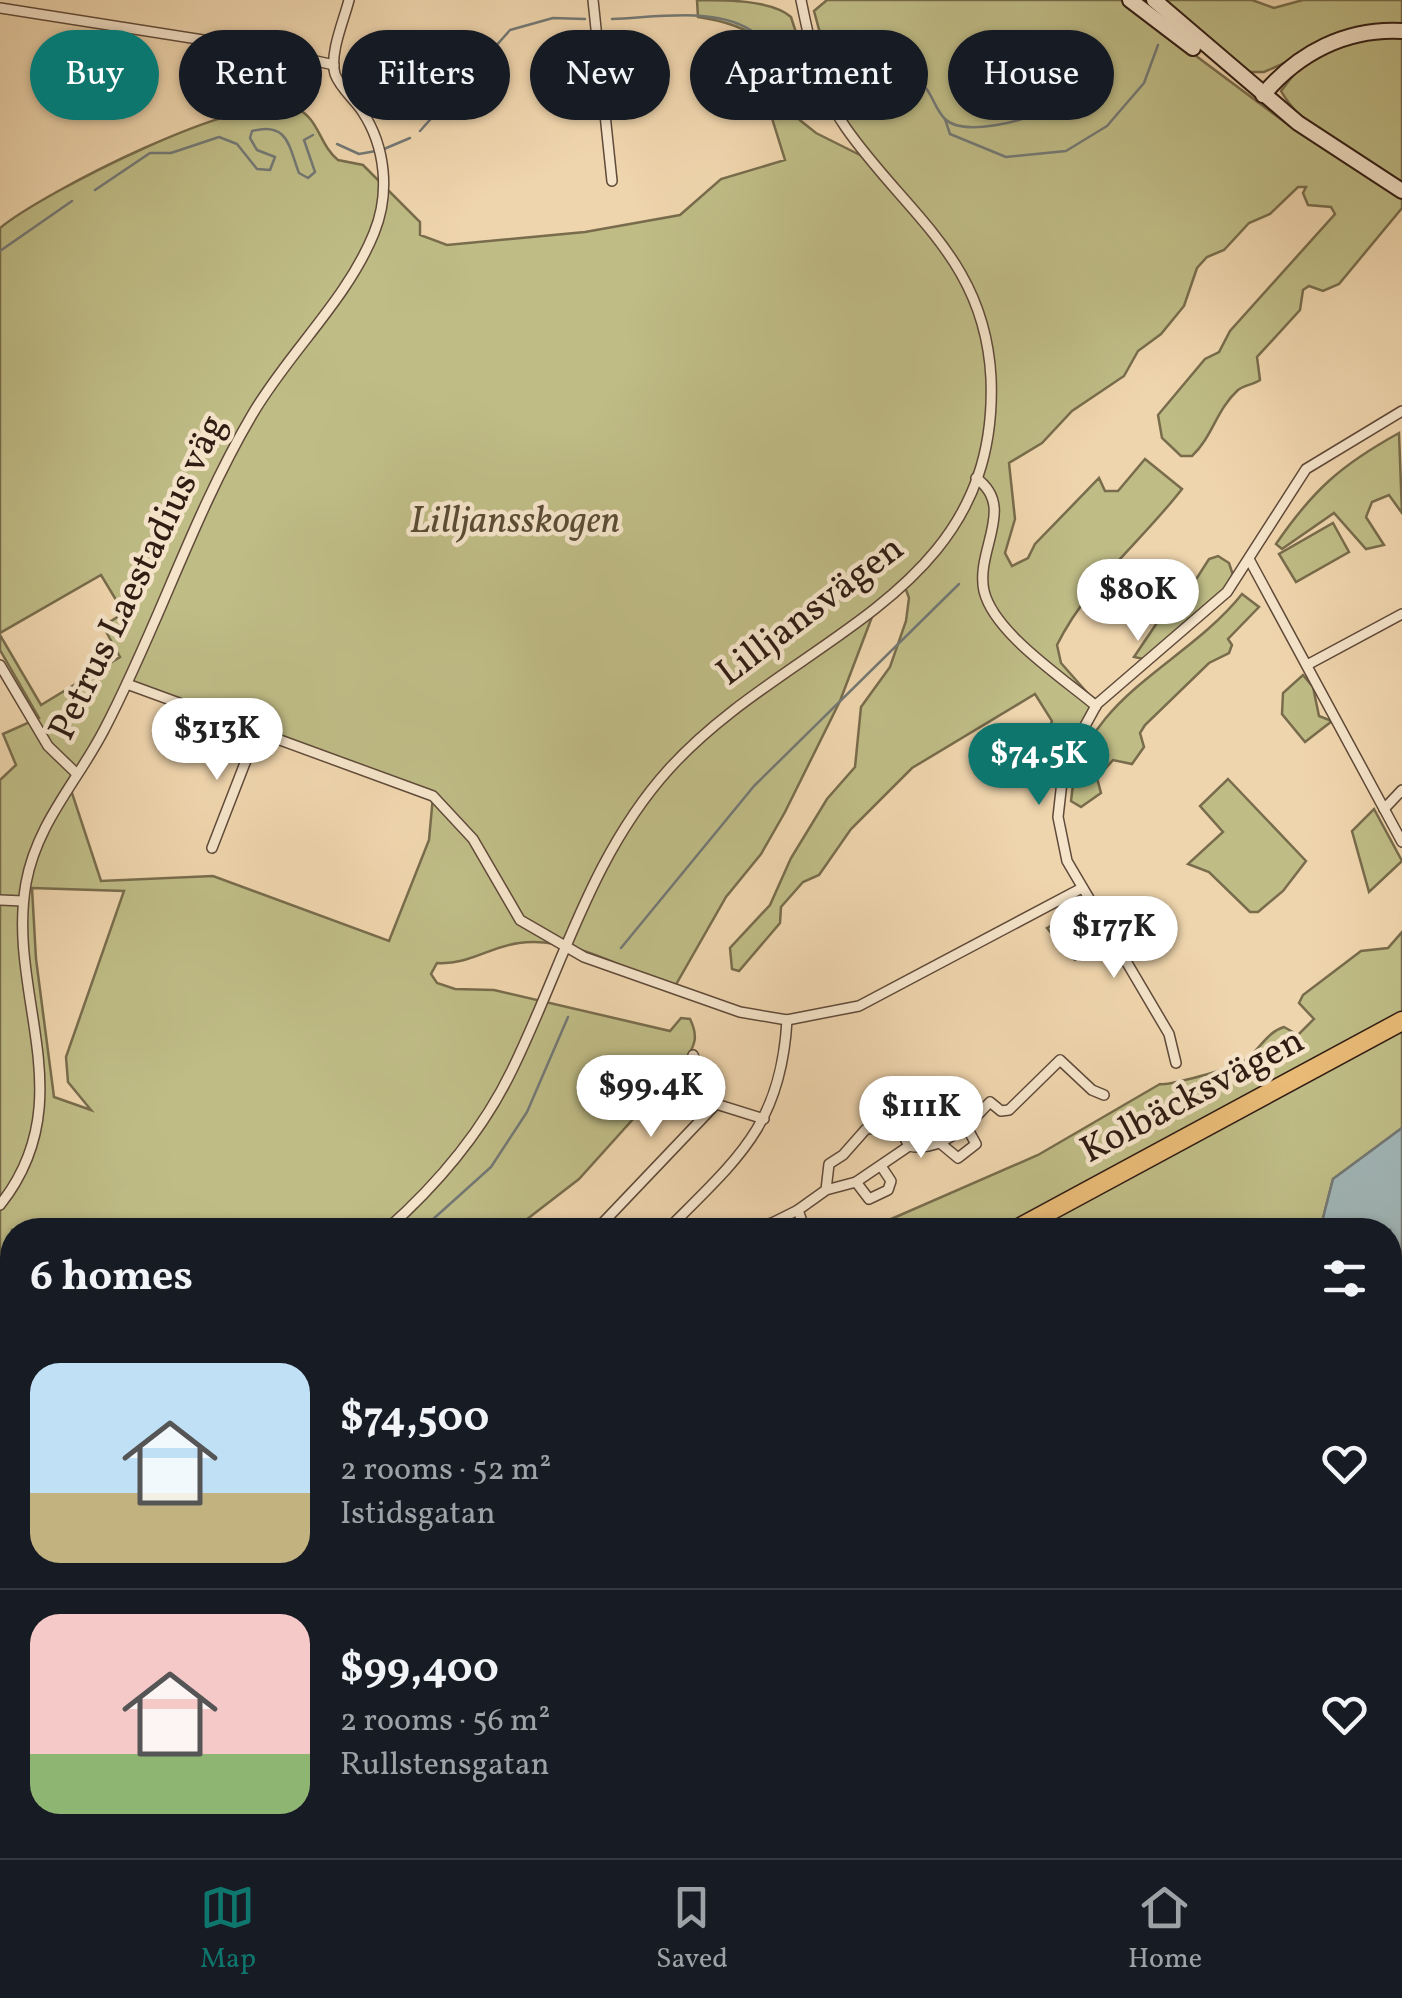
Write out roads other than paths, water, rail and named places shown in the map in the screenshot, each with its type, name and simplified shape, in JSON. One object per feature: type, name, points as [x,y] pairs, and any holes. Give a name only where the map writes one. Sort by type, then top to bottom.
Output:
[{"type":"highway","name":"Kolbäcksvägen","points":[[1037,1218],[1402,1020]]},
{"type":"highway","name":"Kolbäcksvägen","points":[[1060,1218],[1402,1033]]},
{"type":"street","points":[[0,8],[268,50],[334,65],[349,0]]},
{"type":"street","points":[[594,0],[612,181]]},
{"type":"street","name":"Lilljansvägen","points":[[398,1218],[440,1178],[484,1120],[511,1072],[612,848],[667,772],[720,719],[916,576],[950,532],[976,478],[987,435],[991,377],[986,342],[971,292],[936,230],[838,116],[814,57],[801,0]]},
{"type":"street","points":[[1130,0],[1236,81],[1263,95]]},
{"type":"street","points":[[1154,0],[1319,139],[1402,191]]},
{"type":"street","points":[[1263,95],[1288,68],[1325,44],[1378,31],[1402,31]]},
{"type":"street","name":"Petrus Laestadius väg","points":[[0,1205],[32,1148],[41,1101],[23,901],[40,836],[127,684],[226,459],[268,388],[366,249],[383,192],[377,142],[334,65]]},
{"type":"street","points":[[1176,1063],[1169,1034],[1080,890],[1060,833],[1060,782],[1072,744],[1096,706],[1217,604],[1306,468],[1402,411]]},
{"type":"street","points":[[976,478],[990,488],[996,510],[983,556],[984,590],[990,607],[1011,633],[1096,706]]},
{"type":"street","points":[[1250,559],[1402,842]]},
{"type":"street","points":[[1308,665],[1402,614]]},
{"type":"street","points":[[0,665],[48,746],[77,774]]},
{"type":"street","points":[[127,684],[433,796],[473,839],[508,907],[520,920],[565,947],[740,1012],[787,1020],[859,1006],[1080,890]]},
{"type":"street","points":[[212,848],[257,732]]},
{"type":"street","points":[[1384,808],[1402,790]]},
{"type":"street","points":[[0,900],[23,901]]},
{"type":"street","points":[[679,1218],[733,1163],[764,1119],[784,1068],[787,1020]]},
{"type":"street","points":[[693,1055],[716,1104],[764,1119]]},
{"type":"street","points":[[786,1218],[826,1190],[856,1182],[909,1146],[926,1148],[942,1140],[990,1102],[1004,1112],[1015,1107],[1060,1060],[1092,1090],[1104,1095]]},
{"type":"street","points":[[607,1218],[716,1104]]},
{"type":"street","points":[[954,1117],[963,1127],[976,1144],[958,1158],[942,1140],[939,1126],[954,1117]]},
{"type":"street","points":[[826,1190],[828,1164],[844,1155],[866,1129],[897,1126],[909,1146]]},
{"type":"street","points":[[856,1182],[870,1200],[888,1190],[891,1182],[882,1166]]},
{"type":"street","points":[[798,1210],[801,1218]]},
{"type":"waterway","points":[[612,19],[706,16],[749,30]]},
{"type":"waterway","points":[[420,131],[510,30],[553,18],[585,19]]},
{"type":"waterway","points":[[945,119],[950,134],[1006,157],[1066,151],[1107,126],[1144,83],[1158,45]]},
{"type":"waterway","points":[[928,92],[945,119],[954,124],[980,127],[1018,120]]},
{"type":"waterway","points":[[95,190],[150,153],[171,153],[219,137],[237,144],[257,169],[270,170],[275,157],[257,150],[250,138],[252,131],[264,129],[285,138],[299,173],[308,178],[315,172],[304,140],[313,135]]},
{"type":"waterway","points":[[384,149],[410,138]]},
{"type":"waterway","points":[[337,144],[359,154],[376,151]]},
{"type":"waterway","points":[[0,251],[72,201]]},
{"type":"waterway","points":[[621,948],[754,786],[959,584]]},
{"type":"waterway","points":[[434,1218],[491,1167],[527,1112],[568,1017]]},
{"type":"park label","name":"Lilljansskogen","points":[[515,522]]}]
